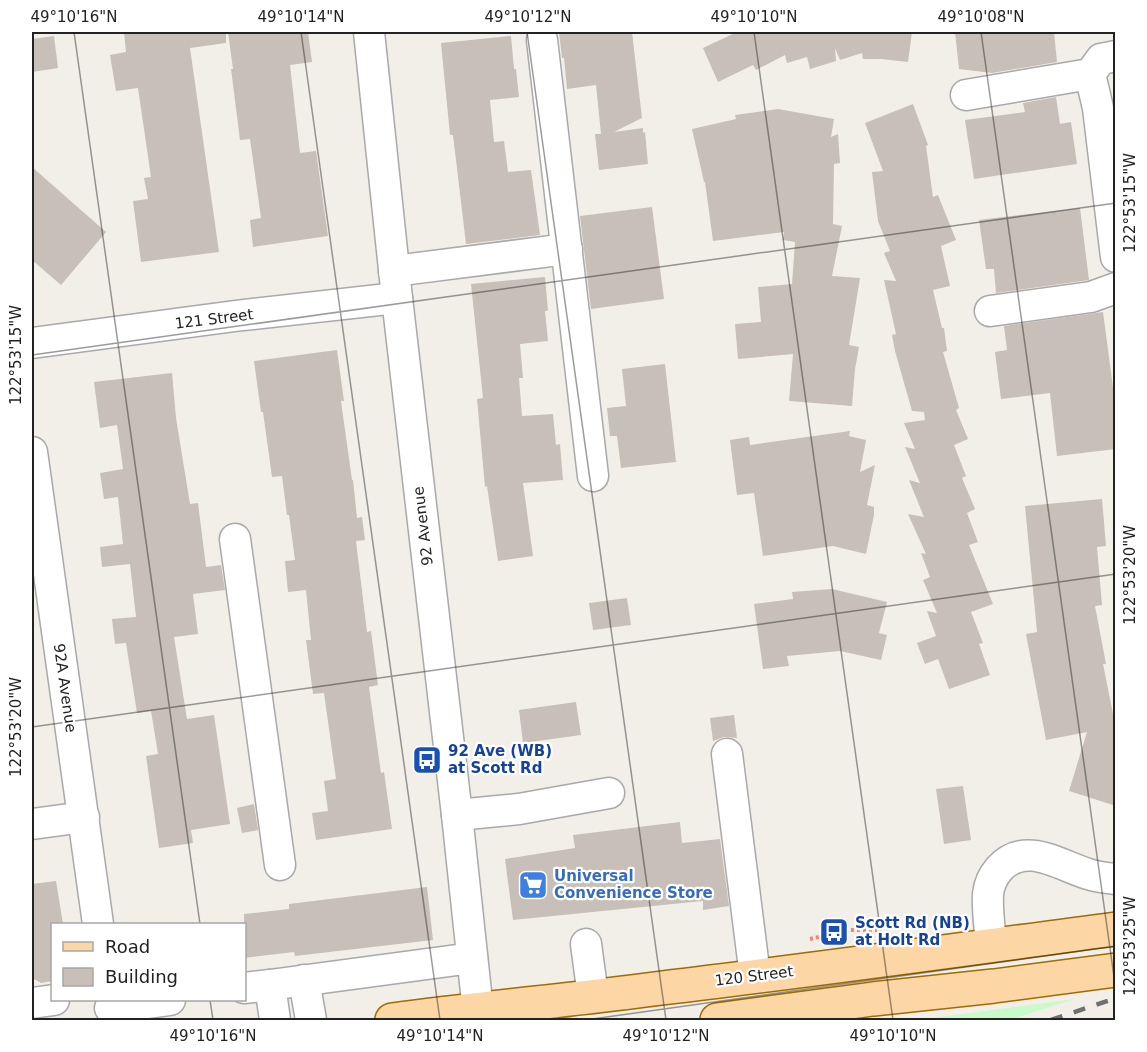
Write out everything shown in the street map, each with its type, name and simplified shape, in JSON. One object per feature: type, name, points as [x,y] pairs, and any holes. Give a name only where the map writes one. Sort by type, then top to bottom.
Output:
[{"type":"main road","name":"120 Street","points":[[392,1020],[479,1015],[593,996],[1116,929]]},
{"type":"main road","points":[[991,945],[994,986]]},
{"type":"main road","points":[[717,1020],[1116,970]]},
{"type":"street","name":"92 Avenue","points":[[369,32],[479,1015]]},
{"type":"street","points":[[542,40],[593,476]]},
{"type":"street","points":[[966,95],[1090,74],[1101,59],[1116,56]]},
{"type":"street","points":[[1090,74],[1098,108],[1116,257]]},
{"type":"street","name":"121 Street","points":[[32,343],[360,301],[396,285],[567,249]]},
{"type":"street","points":[[990,311],[1091,297],[1116,288]]},
{"type":"street","name":"92A Avenue","points":[[32,470],[43,620],[84,817],[98,923]]},
{"type":"street","points":[[235,539],[280,865]]},
{"type":"street","points":[[727,754],[755,976]]},
{"type":"street","points":[[457,815],[519,809],[609,793]]},
{"type":"street","points":[[32,824],[84,817]]},
{"type":"street","points":[[991,945],[988,894],[990,885],[997,871],[1010,861],[1025,855],[1036,855],[1047,857],[1089,874],[1116,879]]},
{"type":"street","points":[[585,944],[593,996]]},
{"type":"street","points":[[275,1020],[257,987],[472,958]]},
{"type":"street","points":[[304,980],[311,1020]]},
{"type":"street","points":[[32,1003],[51,1000]]},
{"type":"street","points":[[110,1009],[158,1001]]},
{"type":"green space","points":[[1075,999],[1009,1020],[917,1020]]},
{"type":"building","points":[[124,32],[226,32],[226,43],[190,48],[219,252],[141,262],[133,201],[148,199],[144,178],[151,177],[138,88],[116,91],[110,55],[126,52]]},
{"type":"building","points":[[228,32],[308,32],[312,62],[290,65],[300,153],[316,151],[328,236],[253,247],[250,220],[261,218],[250,139],[240,140]]},
{"type":"building","points":[[559,32],[632,32],[642,118],[614,132],[643,128],[648,164],[599,170],[595,134],[601,134],[596,85],[567,89]]},
{"type":"building","points":[[737,32],[912,32],[908,62],[863,59],[862,53],[840,60],[835,48],[836,61],[810,69],[807,57],[787,63],[785,55],[756,70],[753,65],[718,82],[703,48]]},
{"type":"building","points":[[955,32],[1054,32],[1057,62],[992,73],[959,69]]},
{"type":"building","points":[[54,36],[58,68],[32,72],[32,39]]},
{"type":"building","points":[[511,36],[519,97],[490,100],[494,142],[504,141],[508,172],[531,170],[540,235],[466,244],[453,135],[450,135],[441,43]]},
{"type":"building","points":[[1056,97],[1060,124],[1071,122],[1077,164],[974,179],[965,120],[1025,112],[1023,103]]},
{"type":"building","points":[[913,104],[928,145],[926,146],[933,197],[938,195],[956,240],[941,246],[950,286],[933,290],[942,328],[944,328],[947,351],[943,352],[959,408],[956,410],[968,439],[954,445],[966,476],[962,478],[975,509],[967,513],[978,542],[969,545],[993,604],[971,612],[983,643],[979,644],[990,675],[949,689],[938,659],[925,664],[917,643],[936,636],[927,611],[937,613],[923,580],[930,577],[921,553],[926,554],[908,514],[924,517],[909,480],[920,483],[905,447],[915,449],[904,423],[925,420],[924,412],[912,411],[895,351],[892,335],[896,334],[884,280],[896,281],[884,253],[890,251],[878,221],[872,172],[883,171],[865,123]]},
{"type":"building","points":[[778,109],[834,119],[831,137],[838,134],[840,163],[834,164],[833,224],[842,226],[832,276],[860,278],[849,345],[859,347],[852,406],[789,401],[793,354],[738,359],[735,324],[761,322],[758,287],[792,284],[795,242],[783,240],[784,232],[713,241],[705,182],[692,129],[736,119],[735,115]]},
{"type":"building","points":[[32,167],[106,232],[61,285],[32,260]]},
{"type":"building","points":[[652,207],[664,299],[591,309],[580,216]]},
{"type":"building","points":[[1080,208],[1089,280],[996,293],[994,269],[986,269],[979,220]]},
{"type":"building","points":[[545,277],[548,341],[520,344],[523,378],[519,378],[522,416],[553,414],[556,445],[560,444],[563,480],[523,483],[533,556],[498,561],[487,486],[485,487],[477,399],[483,398],[471,284]]},
{"type":"building","points":[[1103,312],[1116,410],[1116,449],[1057,456],[1050,393],[1001,399],[995,352],[1007,350],[1004,326]]},
{"type":"building","points":[[337,350],[344,401],[341,401],[357,518],[362,517],[365,540],[356,541],[367,632],[371,631],[378,685],[369,687],[381,773],[384,772],[392,829],[316,840],[312,813],[328,811],[324,781],[336,779],[324,693],[313,694],[306,640],[311,640],[306,590],[288,592],[285,561],[295,560],[289,515],[287,515],[282,476],[272,477],[254,361]]},
{"type":"building","points":[[665,364],[676,462],[621,468],[617,436],[610,436],[607,408],[626,406],[622,369]]},
{"type":"building","points":[[172,373],[176,418],[190,504],[198,503],[206,567],[221,565],[225,590],[193,594],[198,634],[174,637],[187,719],[214,715],[230,824],[191,830],[193,843],[159,848],[146,756],[158,754],[151,711],[137,713],[126,643],[115,644],[112,619],[136,617],[130,564],[102,567],[100,547],[123,544],[118,497],[104,499],[100,473],[123,469],[117,425],[100,428],[94,382]]},
{"type":"building","points":[[850,431],[849,436],[866,440],[860,472],[875,465],[867,505],[874,507],[874,515],[866,554],[833,546],[763,556],[754,493],[737,495],[730,440],[749,437],[750,445]]},
{"type":"building","points":[[1102,499],[1106,546],[1097,547],[1102,605],[1095,606],[1106,664],[1103,664],[1116,729],[1116,806],[1069,791],[1087,732],[1046,740],[1026,634],[1037,632],[1025,506]]},
{"type":"building","points":[[832,589],[887,602],[879,633],[887,635],[881,660],[840,651],[787,656],[789,666],[763,669],[754,604],[793,599],[792,592]]},
{"type":"building","points":[[627,598],[631,625],[593,630],[589,603]]},
{"type":"building","points":[[576,702],[581,735],[523,743],[519,710]]},
{"type":"building","points":[[734,715],[737,738],[724,737],[713,741],[710,718]]},
{"type":"building","points":[[963,786],[971,840],[944,844],[936,789]]},
{"type":"building","points":[[254,804],[258,830],[242,833],[237,808]]},
{"type":"building","points":[[680,822],[682,843],[720,839],[729,906],[703,910],[703,901],[513,920],[505,859],[575,848],[573,835]]},
{"type":"building","points":[[56,881],[63,923],[51,923],[51,981],[41,983],[32,978],[32,884]]},
{"type":"building","points":[[427,887],[433,940],[295,956],[294,952],[246,958],[244,914],[289,909],[289,904]]},
{"type":"railway","points":[[1051,1020],[1116,998]]},
{"type":"place","name":"92 Ave (WB) at Scott Rd","points":[[427,760]]},
{"type":"place","name":"Universal Convenience Store","points":[[533,885]]},
{"type":"place","name":"Scott Rd (NB) at Holt Rd","points":[[834,932]]}]
